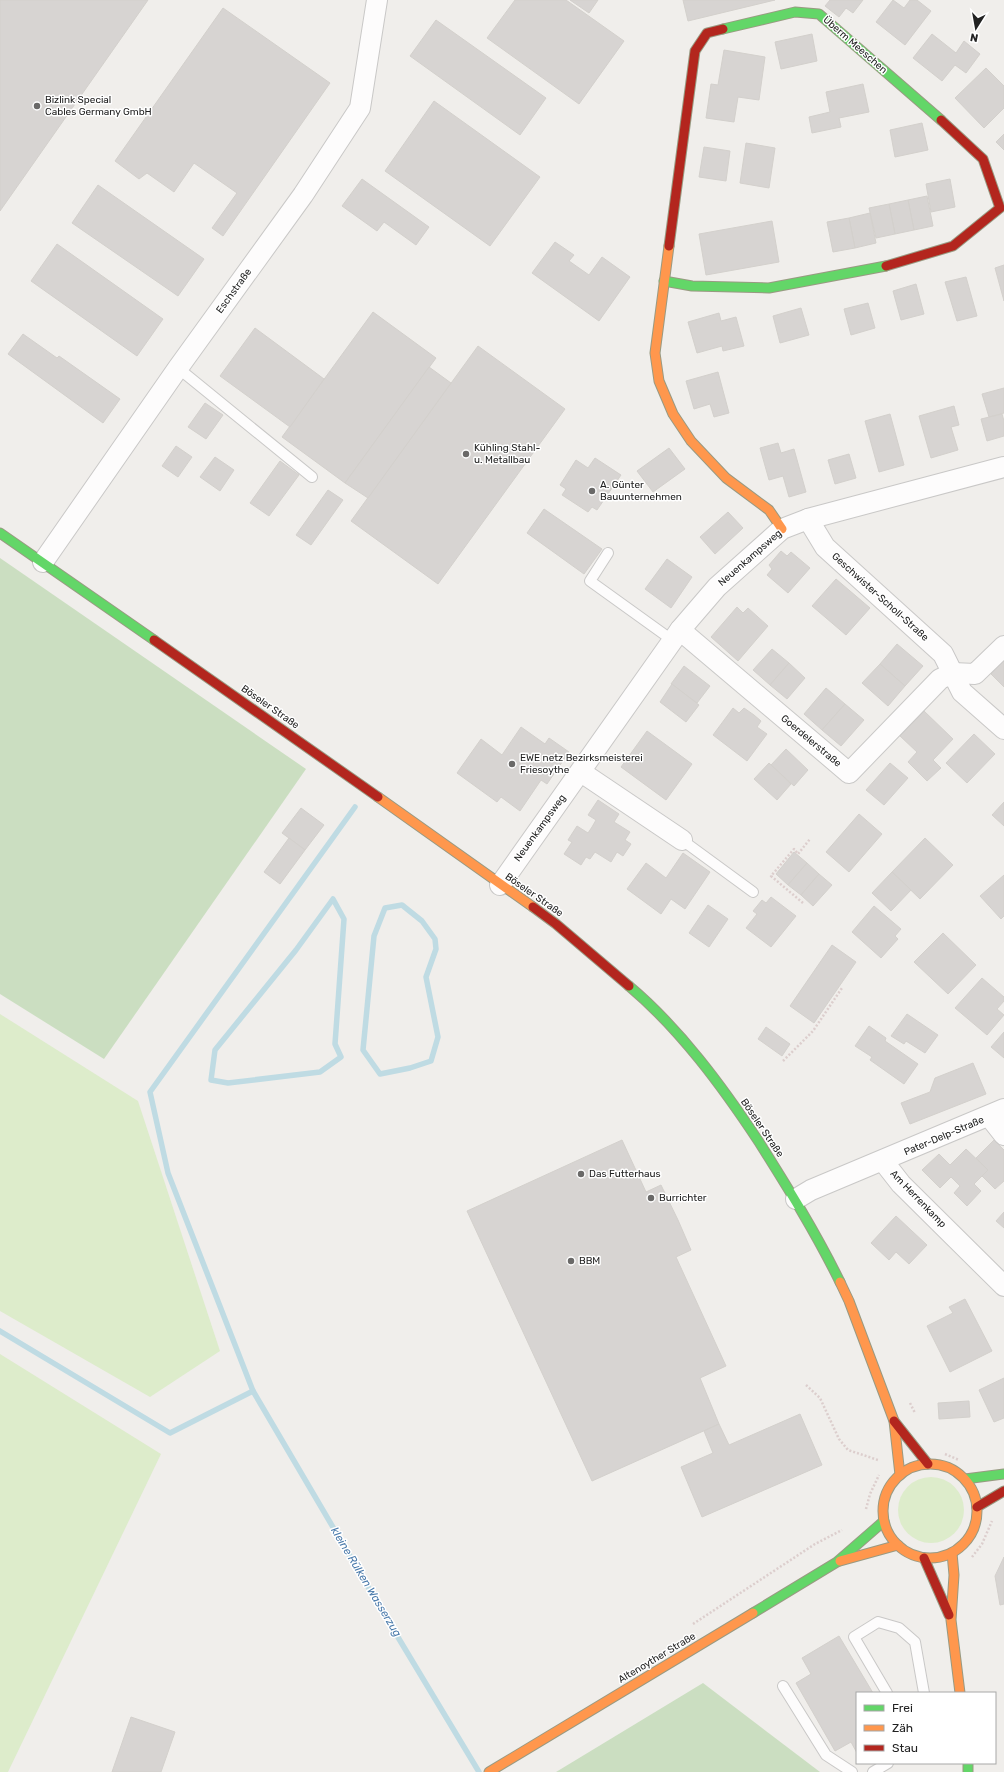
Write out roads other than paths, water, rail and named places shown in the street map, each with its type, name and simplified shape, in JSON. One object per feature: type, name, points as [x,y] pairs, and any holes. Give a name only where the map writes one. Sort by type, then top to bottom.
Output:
[{"type":"main road","name":"Überm Meeschen","points":[[664,281],[692,286],[769,288],[876,269],[954,246],[1002,209],[983,159],[955,132],[819,14],[794,12],[707,33],[695,51],[664,281],[655,353],[659,381],[673,414],[692,441],[726,478],[769,510],[782,529]]},
{"type":"main road","name":"Böseler Straße","points":[[0,533],[311,750],[556,924],[641,996],[687,1045],[732,1102],[796,1199],[819,1239],[849,1301],[894,1421],[900,1475]]},
{"type":"main road","name":"Böseler Straße","points":[[894,1421],[928,1464]]},
{"type":"main road","points":[[928,1464],[942,1465],[965,1479],[973,1492],[977,1507],[976,1521],[971,1534],[963,1545],[952,1553],[938,1557],[924,1558],[910,1554],[898,1545],[889,1534],[884,1521],[883,1508],[885,1495],[891,1484],[900,1475],[913,1467],[928,1464]]},
{"type":"main road","points":[[965,1479],[1004,1474]]},
{"type":"main road","points":[[977,1507],[1004,1491]]},
{"type":"main road","name":"Altenoyther Straße","points":[[492,1770],[837,1562],[866,1535],[884,1521]]},
{"type":"main road","name":"Altenoyther Straße","points":[[837,1562],[898,1545]]},
{"type":"main road","points":[[952,1553],[954,1575],[951,1620],[960,1692]]},
{"type":"main road","points":[[924,1558],[951,1620]]},
{"type":"street","name":"Eschstraße","points":[[43,562],[178,368],[303,195],[360,108],[377,0]]},
{"type":"street","name":"Neuenkampsweg","points":[[500,885],[676,635],[717,587],[782,529],[808,519],[1004,467]]},
{"type":"street","name":"Geschwister-Scholl-Straße","points":[[808,519],[826,547],[943,654],[962,692],[1004,729]]},
{"type":"street","name":"Goerdelerstraße","points":[[676,635],[848,773],[940,679],[953,673]]},
{"type":"street","points":[[953,673],[975,674],[1004,646]]},
{"type":"street","points":[[581,772],[682,840]]},
{"type":"street","points":[[996,1113],[1004,1135]]},
{"type":"street","name":"Pater-Delp-Straße","points":[[883,1161],[996,1113]]},
{"type":"street","name":"Am Herrenkamp","points":[[796,1199],[811,1190],[883,1161],[901,1184],[1004,1286]]},
{"type":"lane","points":[[178,368],[312,477]]},
{"type":"lane","points":[[608,553],[590,581],[676,635]]},
{"type":"lane","points":[[682,840],[753,892]]},
{"type":"lane","points":[[886,1692],[854,1637],[878,1622],[899,1628],[915,1642],[924,1692]]},
{"type":"lane","points":[[783,1686],[826,1755],[852,1772]]},
{"type":"lane","points":[[873,1772],[886,1764]]},
{"type":"waterway","name":"kleine Rülken Wasserzug","points":[[355,807],[150,1092],[168,1173],[253,1391],[479,1772]]},
{"type":"waterway","points":[[333,899],[344,919],[335,1044],[341,1057],[320,1072],[228,1083],[211,1080],[215,1050],[296,950],[333,899]]},
{"type":"waterway","points":[[402,905],[422,921],[435,939],[436,949],[426,977],[438,1037],[431,1061],[410,1068],[380,1074],[363,1050],[374,936],[385,908],[402,905]]},
{"type":"waterway","points":[[0,1331],[170,1433],[253,1391]]},
{"type":"place","name":"Bizlink Special Cables Germany GmbH","points":[[37,106]]},
{"type":"place","name":"Kühling Stahl- u. Metallbau","points":[[466,454]]},
{"type":"place","name":"A. Günter Bauunternehmen","points":[[592,491]]},
{"type":"place","name":"EWE netz Bezirksmeisterei Friesoythe","points":[[512,764]]},
{"type":"place","name":"Das Futterhaus","points":[[581,1174]]},
{"type":"place","name":"Burrichter","points":[[651,1198]]},
{"type":"place","name":"BBM","points":[[571,1261]]}]
